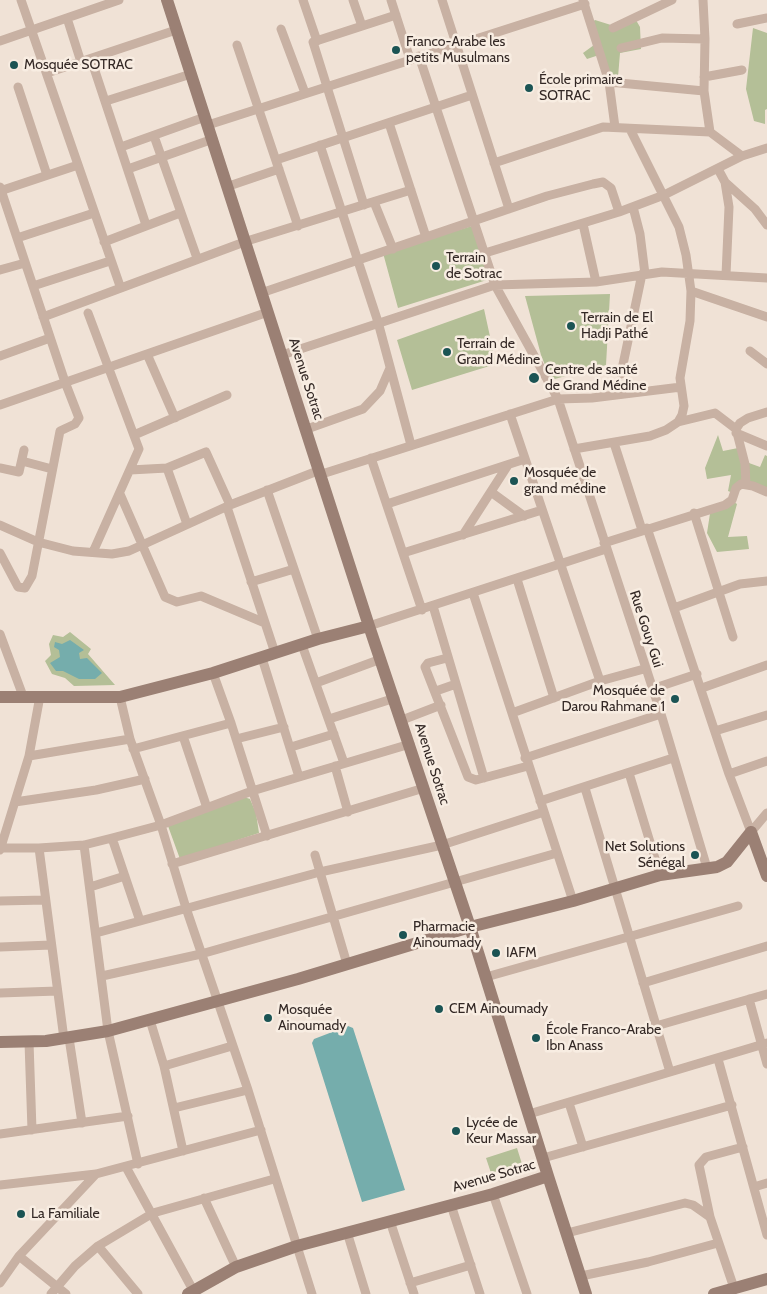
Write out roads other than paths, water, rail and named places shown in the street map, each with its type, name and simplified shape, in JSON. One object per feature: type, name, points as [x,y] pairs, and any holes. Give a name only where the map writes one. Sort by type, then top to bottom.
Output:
[{"type":"street","points":[[22,0],[120,286]]},
{"type":"street","name":"Avenue Sotrac","points":[[167,0],[247,241],[369,626],[395,698],[470,927],[548,1176],[493,1194],[297,1246],[236,1267],[191,1292]]},
{"type":"street","points":[[303,0],[317,41]]},
{"type":"street","points":[[353,0],[362,26]]},
{"type":"street","name":"Rue Gouy Gui","points":[[391,0],[436,107],[495,286],[558,400],[644,669],[661,714],[707,868]]},
{"type":"street","points":[[442,0],[509,209]]},
{"type":"street","points":[[613,28],[672,0]]},
{"type":"street","points":[[703,0],[705,38],[704,90],[710,132]]},
{"type":"street","points":[[0,41],[115,1]]},
{"type":"street","points":[[121,148],[154,136],[258,108],[584,2],[609,82],[615,126]]},
{"type":"street","points":[[364,205],[313,42],[396,15]]},
{"type":"street","points":[[67,18],[81,62]]},
{"type":"street","points":[[737,24],[767,18]]},
{"type":"street","points":[[281,28],[304,93]]},
{"type":"street","points":[[47,73],[176,30]]},
{"type":"street","points":[[620,48],[662,38],[705,38]]},
{"type":"street","points":[[237,45],[298,226]]},
{"type":"street","points":[[91,59],[146,225]]},
{"type":"street","points":[[704,77],[742,70]]},
{"type":"street","points":[[106,101],[191,74]]},
{"type":"street","points":[[609,82],[704,90]]},
{"type":"street","points":[[18,87],[47,175]]},
{"type":"street","points":[[276,160],[472,95]]},
{"type":"street","points":[[389,123],[426,237]]},
{"type":"street","points":[[494,163],[603,126],[710,132],[720,137],[742,156]]},
{"type":"street","points":[[630,129],[680,227],[689,272],[691,291],[690,321],[681,364],[681,387],[684,406],[678,422]]},
{"type":"street","points":[[154,136],[196,258]]},
{"type":"street","points":[[128,169],[213,139]]},
{"type":"street","points":[[320,145],[378,322],[411,445]]},
{"type":"street","points":[[485,253],[633,207],[718,169],[742,156],[767,148]]},
{"type":"street","points":[[0,553],[18,587],[25,588],[32,576],[60,431],[75,424],[79,418],[0,189],[78,164]]},
{"type":"street","points":[[229,186],[279,169]]},
{"type":"street","points":[[718,169],[725,182],[729,207],[726,275]]},
{"type":"street","points":[[262,293],[509,209],[603,182],[611,188],[619,212]]},
{"type":"street","points":[[725,182],[755,209],[767,225]]},
{"type":"street","points":[[43,317],[196,258],[411,190]]},
{"type":"street","points":[[374,202],[393,249]]},
{"type":"street","points":[[621,374],[643,274],[640,234],[633,207]]},
{"type":"street","points":[[17,238],[94,213]]},
{"type":"street","points":[[104,242],[180,213]]},
{"type":"street","points":[[583,224],[596,282]]},
{"type":"street","points":[[33,286],[110,261]]},
{"type":"street","points":[[0,270],[25,263]]},
{"type":"street","points":[[282,355],[378,322],[495,286],[596,282],[643,274],[689,272],[767,278]]},
{"type":"street","points":[[691,291],[767,317]]},
{"type":"street","points":[[0,405],[268,312]]},
{"type":"street","points":[[88,313],[139,449],[94,552]]},
{"type":"street","points":[[0,356],[50,338]]},
{"type":"street","points":[[750,351],[767,364]]},
{"type":"street","points":[[147,354],[175,418]]},
{"type":"street","points":[[307,429],[363,409],[380,391],[390,368]]},
{"type":"street","points":[[0,525],[38,542],[73,551],[112,554],[142,546],[187,524],[268,490],[510,414],[558,400],[592,398],[681,387]]},
{"type":"street","points":[[134,435],[227,395]]},
{"type":"street","points":[[746,484],[745,464],[736,431],[740,423],[748,418],[767,412]]},
{"type":"street","points":[[574,449],[614,443],[666,430],[678,422],[715,413],[736,431],[767,446]]},
{"type":"street","points":[[510,414],[600,681]]},
{"type":"street","points":[[614,443],[702,688],[729,774],[767,876]]},
{"type":"street","points":[[0,468],[19,472],[24,450]]},
{"type":"street","points":[[130,470],[167,468],[206,452],[228,506],[275,653]]},
{"type":"street","points":[[371,458],[422,610]]},
{"type":"street","points":[[387,504],[526,459]]},
{"type":"street","points":[[22,461],[52,469]]},
{"type":"street","points":[[463,535],[508,465]]},
{"type":"street","points":[[167,468],[187,524]]},
{"type":"street","points":[[0,697],[120,697],[213,673],[318,639],[422,610],[561,565],[644,529],[729,503],[738,486],[746,484],[767,492]]},
{"type":"street","points":[[268,490],[318,639]]},
{"type":"street","points":[[491,492],[524,516]]},
{"type":"street","points":[[120,494],[161,590],[168,600],[177,602],[201,596],[264,623]]},
{"type":"street","points":[[403,554],[542,510]]},
{"type":"street","points":[[694,513],[717,592],[733,638]]},
{"type":"street","points":[[251,582],[294,568]]},
{"type":"street","points":[[517,579],[554,698]]},
{"type":"street","points":[[674,608],[740,584],[767,581]]},
{"type":"street","points":[[473,593],[526,762],[573,901]]},
{"type":"street","points":[[433,606],[484,778]]},
{"type":"street","points":[[0,634],[23,696]]},
{"type":"street","points":[[302,645],[334,734],[348,812]]},
{"type":"street","points":[[262,658],[291,746],[299,777]]},
{"type":"street","points":[[316,683],[380,658]]},
{"type":"street","points":[[447,658],[426,665],[467,775],[472,780],[484,778],[661,714]]},
{"type":"street","points":[[702,688],[767,665]]},
{"type":"street","points":[[512,713],[600,681],[644,669]]},
{"type":"street","points":[[213,673],[231,723],[266,836]]},
{"type":"street","points":[[652,689],[697,674]]},
{"type":"street","points":[[436,692],[456,684]]},
{"type":"street","points":[[40,696],[30,756],[0,849],[84,845],[112,838],[161,825],[252,791],[410,744]]},
{"type":"street","points":[[120,697],[133,749],[161,825],[201,954],[261,1130],[274,1179],[312,1294]]},
{"type":"street","points":[[329,719],[395,698]]},
{"type":"street","points":[[402,720],[441,705]]},
{"type":"street","points":[[715,731],[767,715]]},
{"type":"street","points":[[133,749],[231,723]]},
{"type":"street","points":[[236,739],[284,727]]},
{"type":"street","points":[[291,746],[334,734]]},
{"type":"street","points":[[183,736],[207,808]]},
{"type":"street","points":[[30,756],[130,739]]},
{"type":"street","points":[[540,801],[673,758]]},
{"type":"street","points":[[729,774],[767,761]]},
{"type":"street","points":[[629,773],[660,875]]},
{"type":"street","points":[[15,802],[96,790],[145,779]]},
{"type":"street","points":[[172,864],[424,788]]},
{"type":"street","points":[[585,788],[670,1072]]},
{"type":"street","points":[[96,933],[320,872],[442,845],[544,812]]},
{"type":"street","points":[[0,1042],[29,1042],[108,1031],[347,964],[470,927],[573,901],[660,875],[721,866],[727,862],[767,813]]},
{"type":"street","points":[[112,838],[140,921]]},
{"type":"street","points":[[84,845],[108,1031],[138,1164]]},
{"type":"street","points":[[39,848],[57,991],[82,1123]]},
{"type":"street","points":[[102,976],[201,954],[558,853]]},
{"type":"street","points":[[314,855],[347,964]]},
{"type":"street","points":[[90,888],[125,876]]},
{"type":"street","points":[[0,901],[45,900]]},
{"type":"street","points":[[486,977],[738,906]]},
{"type":"street","points":[[0,947],[51,945]]},
{"type":"street","points":[[643,983],[767,946]]},
{"type":"street","points":[[0,993],[57,991]]},
{"type":"street","points":[[656,1026],[767,994]]},
{"type":"street","points":[[749,999],[764,1044],[767,1064]]},
{"type":"street","points":[[150,1020],[164,1066],[183,1150]]},
{"type":"street","points":[[29,1042],[32,1130]]},
{"type":"street","points":[[529,1114],[764,1044]]},
{"type":"street","points":[[164,1066],[232,1046]]},
{"type":"street","points":[[718,1059],[767,1234]]},
{"type":"street","points":[[174,1108],[248,1090]]},
{"type":"street","points":[[569,1103],[583,1148]]},
{"type":"street","points":[[543,1158],[732,1106]]},
{"type":"street","points":[[0,1134],[128,1116]]},
{"type":"street","points":[[0,1185],[96,1174],[126,1168],[183,1150],[261,1130]]},
{"type":"street","points":[[734,1288],[710,1217],[700,1169],[701,1162],[706,1157],[743,1148]]},
{"type":"street","points":[[126,1168],[153,1214],[191,1292]]},
{"type":"street","points":[[0,1282],[4,1268],[19,1256],[96,1174]]},
{"type":"street","points":[[548,1176],[586,1294]]},
{"type":"street","points":[[54,1290],[98,1246],[153,1214],[274,1179]]},
{"type":"street","points":[[754,1187],[767,1183]]},
{"type":"street","points":[[493,1194],[528,1294]]},
{"type":"street","points":[[204,1198],[236,1267]]},
{"type":"street","points":[[567,1233],[685,1203],[693,1205],[710,1217]]},
{"type":"street","points":[[451,1205],[480,1294]]},
{"type":"street","points":[[390,1220],[414,1294]]},
{"type":"street","points":[[347,1232],[366,1294]]},
{"type":"street","points":[[580,1276],[648,1262],[718,1243]]},
{"type":"street","points":[[98,1246],[138,1294]]},
{"type":"street","points":[[19,1256],[54,1290],[66,1294]]},
{"type":"street","points":[[410,1284],[471,1266]]},
{"type":"street","points":[[718,1293],[767,1279]]},
{"type":"water","points":[[70,640],[84,650],[79,653],[80,659],[87,658],[102,673],[95,679],[79,679],[63,671],[56,671],[50,663],[60,657],[59,650],[54,647],[55,642],[62,644]]},
{"type":"water","points":[[348,1026],[353,1028],[405,1190],[362,1202],[312,1043],[314,1039]]},
{"type":"place","name":"Franco-Arabe les petits Musulmans","points":[[396,50]]},
{"type":"place","name":"Mosquée SOTRAC","points":[[14,65]]},
{"type":"place","name":"École primaire SOTRAC","points":[[529,88]]},
{"type":"place","name":"Terrain de Sotrac","points":[[436,266]]},
{"type":"place","name":"Terrain de El Hadji Pathé","points":[[571,326]]},
{"type":"place","name":"Terrain de Grand Médine","points":[[447,352]]},
{"type":"place","name":"Centre de santé de Grand Médine","points":[[534,378]]},
{"type":"place","name":"Mosquée de grand médine","points":[[514,481]]},
{"type":"place","name":"Mosquée de Darou Rahmane 1","points":[[675,699]]},
{"type":"place","name":"Net Solutions Sénégal","points":[[695,855]]},
{"type":"place","name":"Pharmacie Ainoumady","points":[[403,935]]},
{"type":"place","name":"IAFM","points":[[496,953]]},
{"type":"place","name":"CEM Ainoumady","points":[[439,1009]]},
{"type":"place","name":"Mosquée Ainoumady","points":[[268,1018]]},
{"type":"place","name":"École Franco-Arabe Ibn Anass","points":[[536,1038]]},
{"type":"place","name":"Lycée de Keur Massar","points":[[456,1131]]},
{"type":"place","name":"La Familiale","points":[[21,1214]]}]
